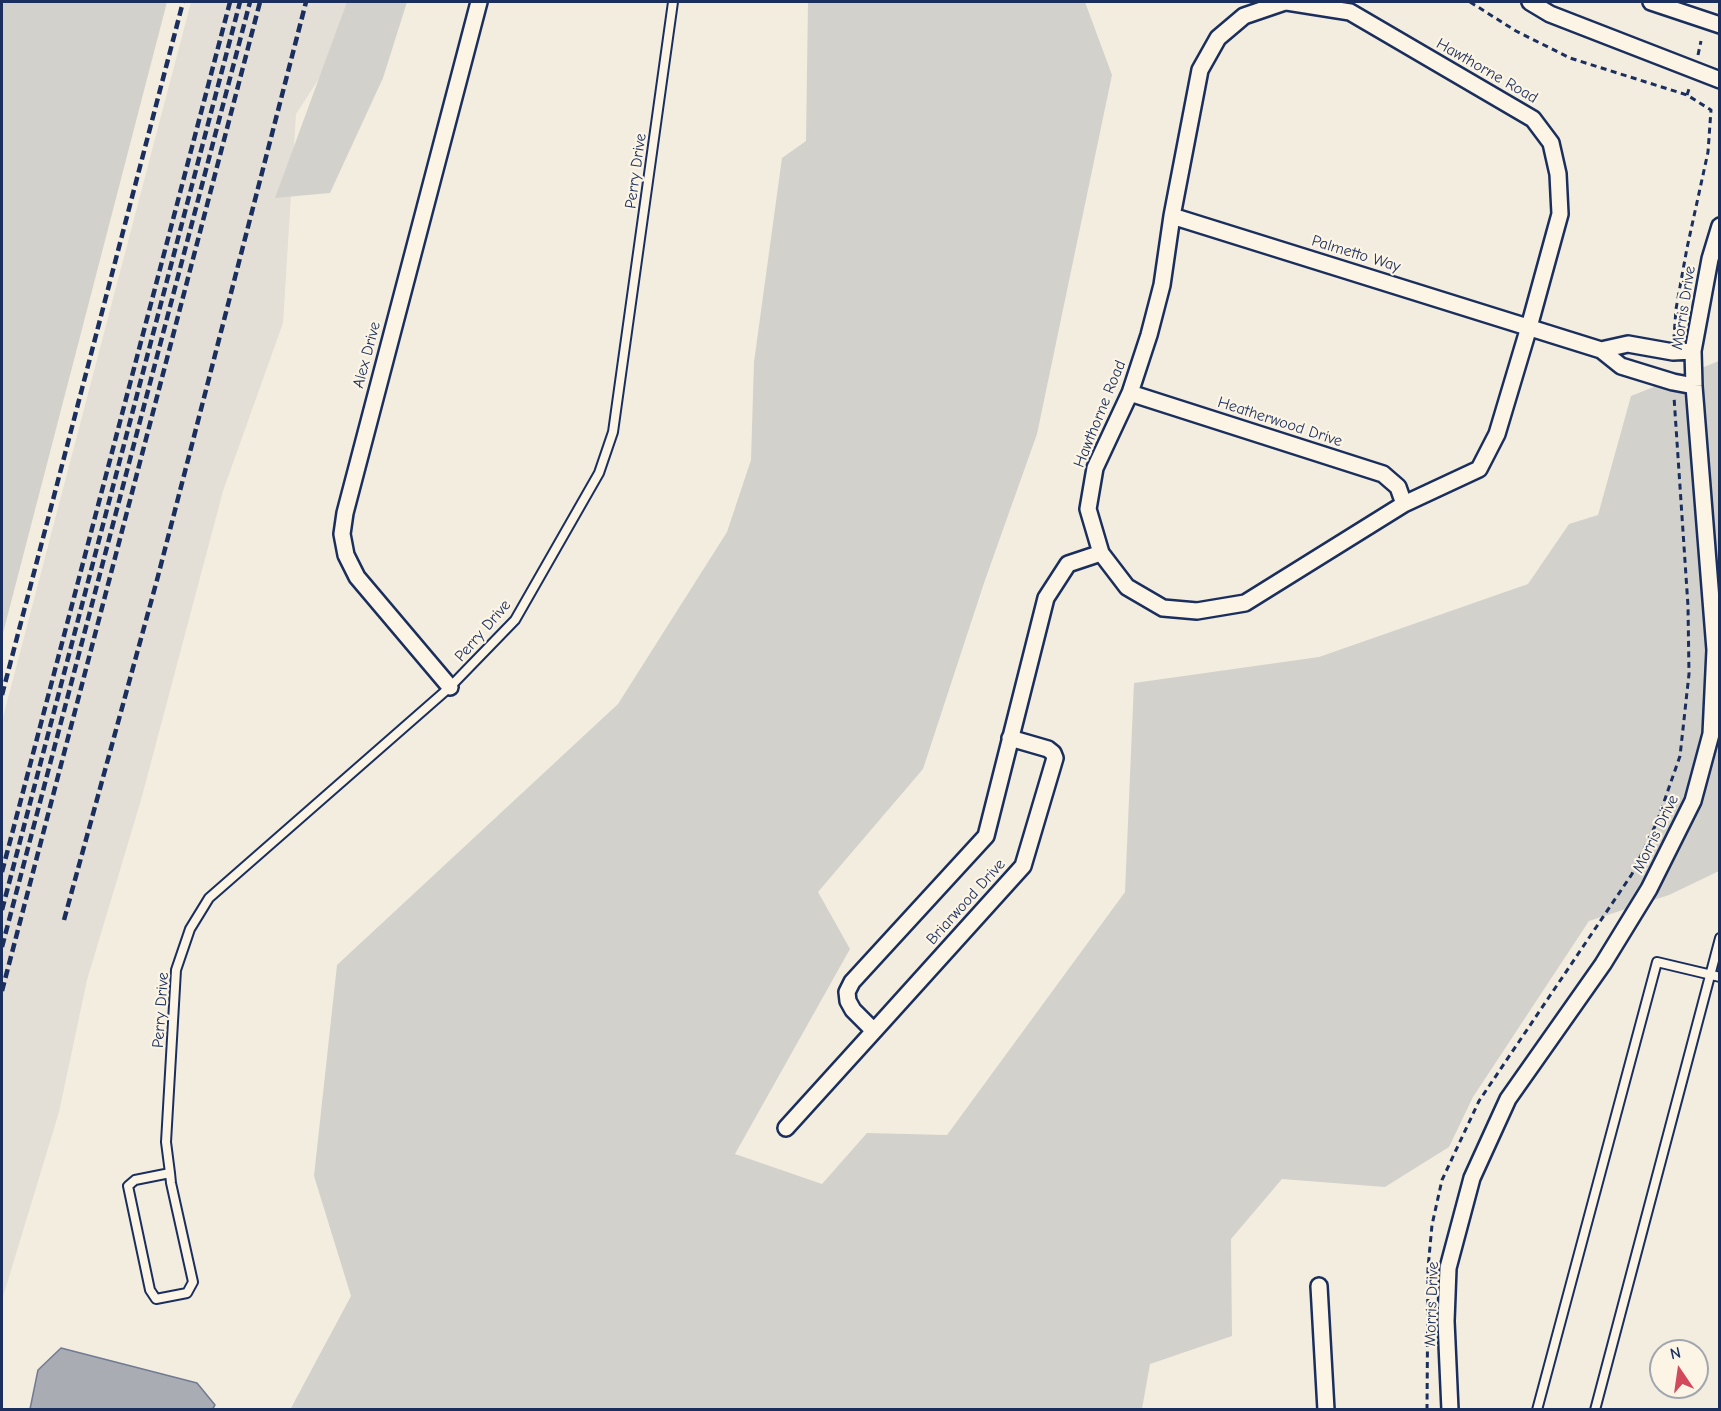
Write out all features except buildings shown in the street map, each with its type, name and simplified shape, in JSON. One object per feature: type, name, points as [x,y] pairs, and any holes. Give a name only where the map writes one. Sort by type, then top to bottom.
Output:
[{"type":"street","name":"Alex Drive","points":[[450,687],[357,577],[346,555],[342,534],[345,513],[478,2]]},
{"type":"street","name":"Hawthorne Road","points":[[1286,2],[1350,12],[1533,119],[1551,143],[1558,174],[1560,214],[1497,434],[1479,468],[1404,504],[1245,603],[1197,611],[1163,608],[1127,587],[1101,554],[1088,509],[1095,468],[1130,393],[1149,334],[1162,285],[1172,216],[1200,70],[1218,38],[1244,16],[1286,2]]},
{"type":"street","points":[[1530,2],[1550,14],[1719,80]]},
{"type":"street","points":[[1651,2],[1719,25]]},
{"type":"street","name":"Palmetto Way","points":[[1172,216],[1529,327]]},
{"type":"street","name":"Morris Drive","points":[[1450,1410],[1446,1321],[1448,1268],[1472,1178],[1508,1099],[1603,964],[1649,889],[1693,801],[1711,734],[1715,650],[1693,351],[1710,260],[1719,226]]},
{"type":"street","points":[[1529,327],[1601,350],[1621,366],[1694,386]]},
{"type":"street","points":[[1601,350],[1628,344],[1673,352],[1693,351]]},
{"type":"street","name":"Heatherwood Drive","points":[[1130,393],[1383,474],[1398,487],[1404,504]]},
{"type":"street","name":"Briarwood Drive","points":[[874,1031],[853,1010],[848,1001],[847,992],[852,982],[986,836],[1046,598],[1068,564],[1101,554]]},
{"type":"street","name":"Briarwood Drive","points":[[786,1128],[1023,866],[1055,758],[1048,749],[1010,738]]},
{"type":"street","points":[[1319,1286],[1326,1410]]},
{"type":"lane","name":"Perry Drive","points":[[170,1173],[135,1180],[128,1186],[150,1290],[156,1299],[187,1293],[194,1282],[171,1183],[170,1173],[166,1142],[176,970],[190,929],[209,898],[450,687],[515,620],[599,474],[613,432],[673,2]]},
{"type":"lane","points":[[1595,1410],[1719,938]]},
{"type":"lane","points":[[1537,1410],[1657,962],[1719,977]]},
{"type":"path","points":[[1470,2],[1516,32],[1570,58],[1687,95],[1710,110],[1708,152],[1680,289],[1673,352]]},
{"type":"path","points":[[1697,57],[1701,41]]},
{"type":"path","points":[[1687,95],[1689,89]]},
{"type":"path","points":[[1427,1410],[1428,1268],[1432,1225],[1442,1180],[1479,1101],[1632,874],[1657,822],[1680,756],[1689,675],[1689,606],[1673,382]]},
{"type":"shaded area","points":[[2,2],[167,2],[2,637]]},
{"type":"shaded area","points":[[191,2],[359,2],[353,26],[296,114],[283,323],[223,491],[141,800],[87,980],[59,1112],[2,1300],[2,721]]},
{"type":"shaded area","points":[[347,2],[407,2],[383,78],[330,193],[275,198]]},
{"type":"shaded area","points":[[808,2],[1085,2],[1112,75],[1037,434],[984,583],[923,769],[818,892],[850,949],[735,1154],[822,1184],[867,1133],[947,1135],[1125,892],[1134,683],[1319,657],[1528,584],[1569,524],[1598,515],[1631,396],[1719,361],[1719,871],[1669,895],[1589,921],[1473,1097],[1449,1147],[1385,1187],[1282,1179],[1231,1239],[1232,1336],[1150,1364],[1142,1409],[290,1410],[351,1296],[314,1176],[337,965],[618,704],[727,532],[751,460],[754,362],[782,158],[806,141]]},
{"type":"shaded area","points":[[61,1348],[197,1383],[215,1405],[212,1410],[30,1409],[38,1370]]},
{"type":"railway","points":[[2,695],[183,2]]},
{"type":"railway","points":[[2,872],[230,2]]},
{"type":"railway","points":[[2,910],[240,2]]},
{"type":"railway","points":[[2,947],[250,2]]},
{"type":"railway","points":[[2,991],[260,2]]},
{"type":"railway","points":[[64,920],[157,580],[306,2]]}]
